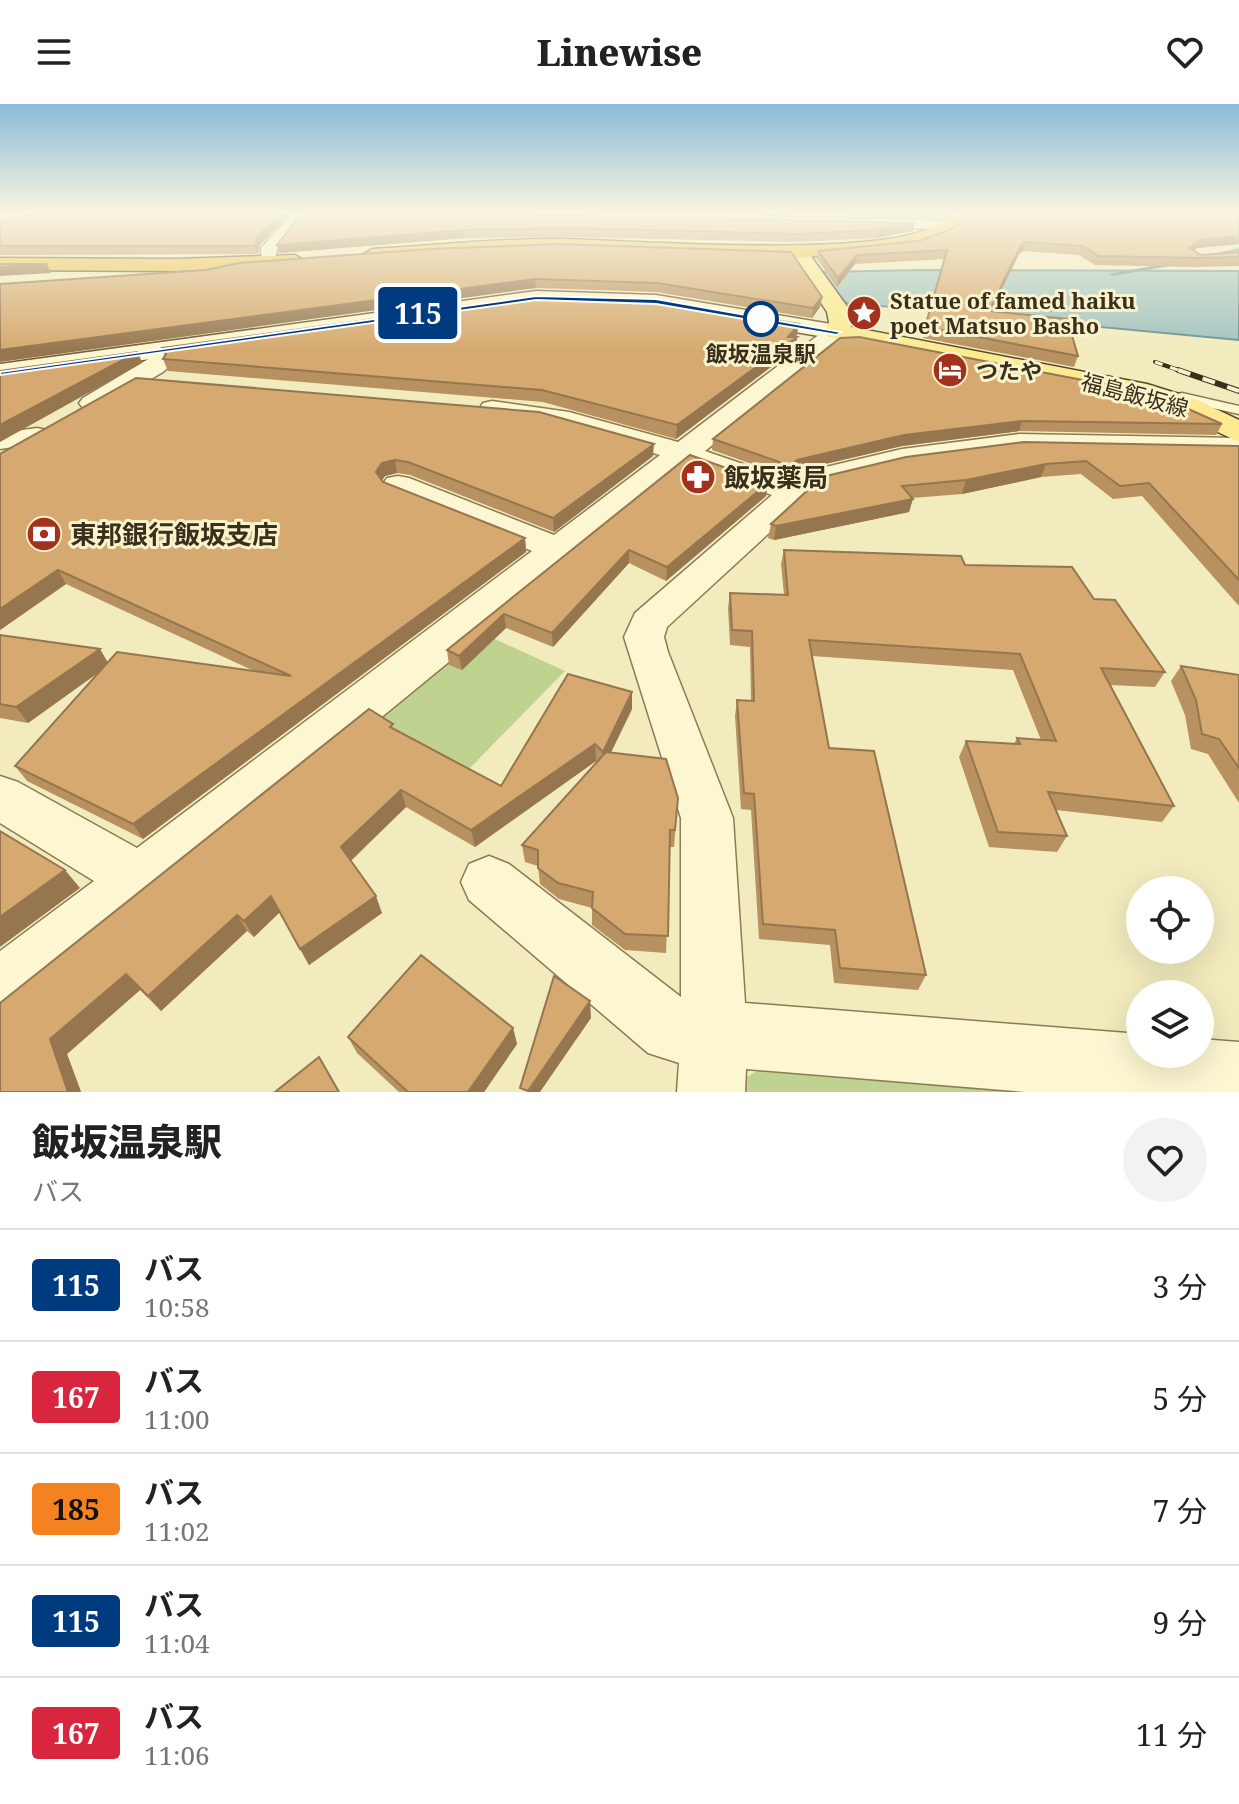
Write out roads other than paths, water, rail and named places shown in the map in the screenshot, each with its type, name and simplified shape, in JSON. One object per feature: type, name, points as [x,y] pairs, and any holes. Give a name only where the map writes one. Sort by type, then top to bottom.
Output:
[{"type":"highway","points":[[0,264],[241,264],[319,259]]},
{"type":"main road","points":[[803,259],[838,322]]},
{"type":"main road","points":[[0,372],[536,298],[656,302],[838,322]]},
{"type":"main road","name":"福島飯坂線","points":[[838,322],[1137,390],[1184,405],[1239,432]]},
{"type":"street","points":[[30,283],[209,271],[241,264]]},
{"type":"street","points":[[0,990],[685,453],[838,322]]},
{"type":"street","points":[[0,457],[135,378],[180,347]]},
{"type":"street","points":[[135,378],[182,382]]},
{"type":"street","points":[[464,406],[568,418],[685,453],[793,492]]},
{"type":"street","points":[[0,441],[37,436]]},
{"type":"street","points":[[712,1063],[707,818],[647,652],[644,637],[649,622],[807,481],[902,458],[1019,443],[1239,447]]},
{"type":"street","points":[[398,485],[561,550]]},
{"type":"street","points":[[0,797],[140,879]]},
{"type":"street","points":[[489,882],[712,1063],[1164,1081],[1239,1076]]},
{"type":"lane","points":[[1182,397],[1239,410]]},
{"type":"water","points":[[1239,271],[1239,340],[626,282],[0,318],[769,273]]},
{"type":"waterway","points":[[1112,274],[1174,264]]},
{"type":"railway","points":[[1155,362],[1184,372]]},
{"type":"railway","points":[[1178,370],[1239,391]]},
{"type":"place","name":"Statue of famed haiku poet Matsuo Basho","points":[[864,313]]},
{"type":"place","name":"飯坂温泉駅","points":[[761,319]]},
{"type":"place","name":"つたや","points":[[950,370]]},
{"type":"place","name":"飯坂薬局","points":[[698,477]]},
{"type":"place","name":"東邦銀行飯坂支店","points":[[44,534]]}]
